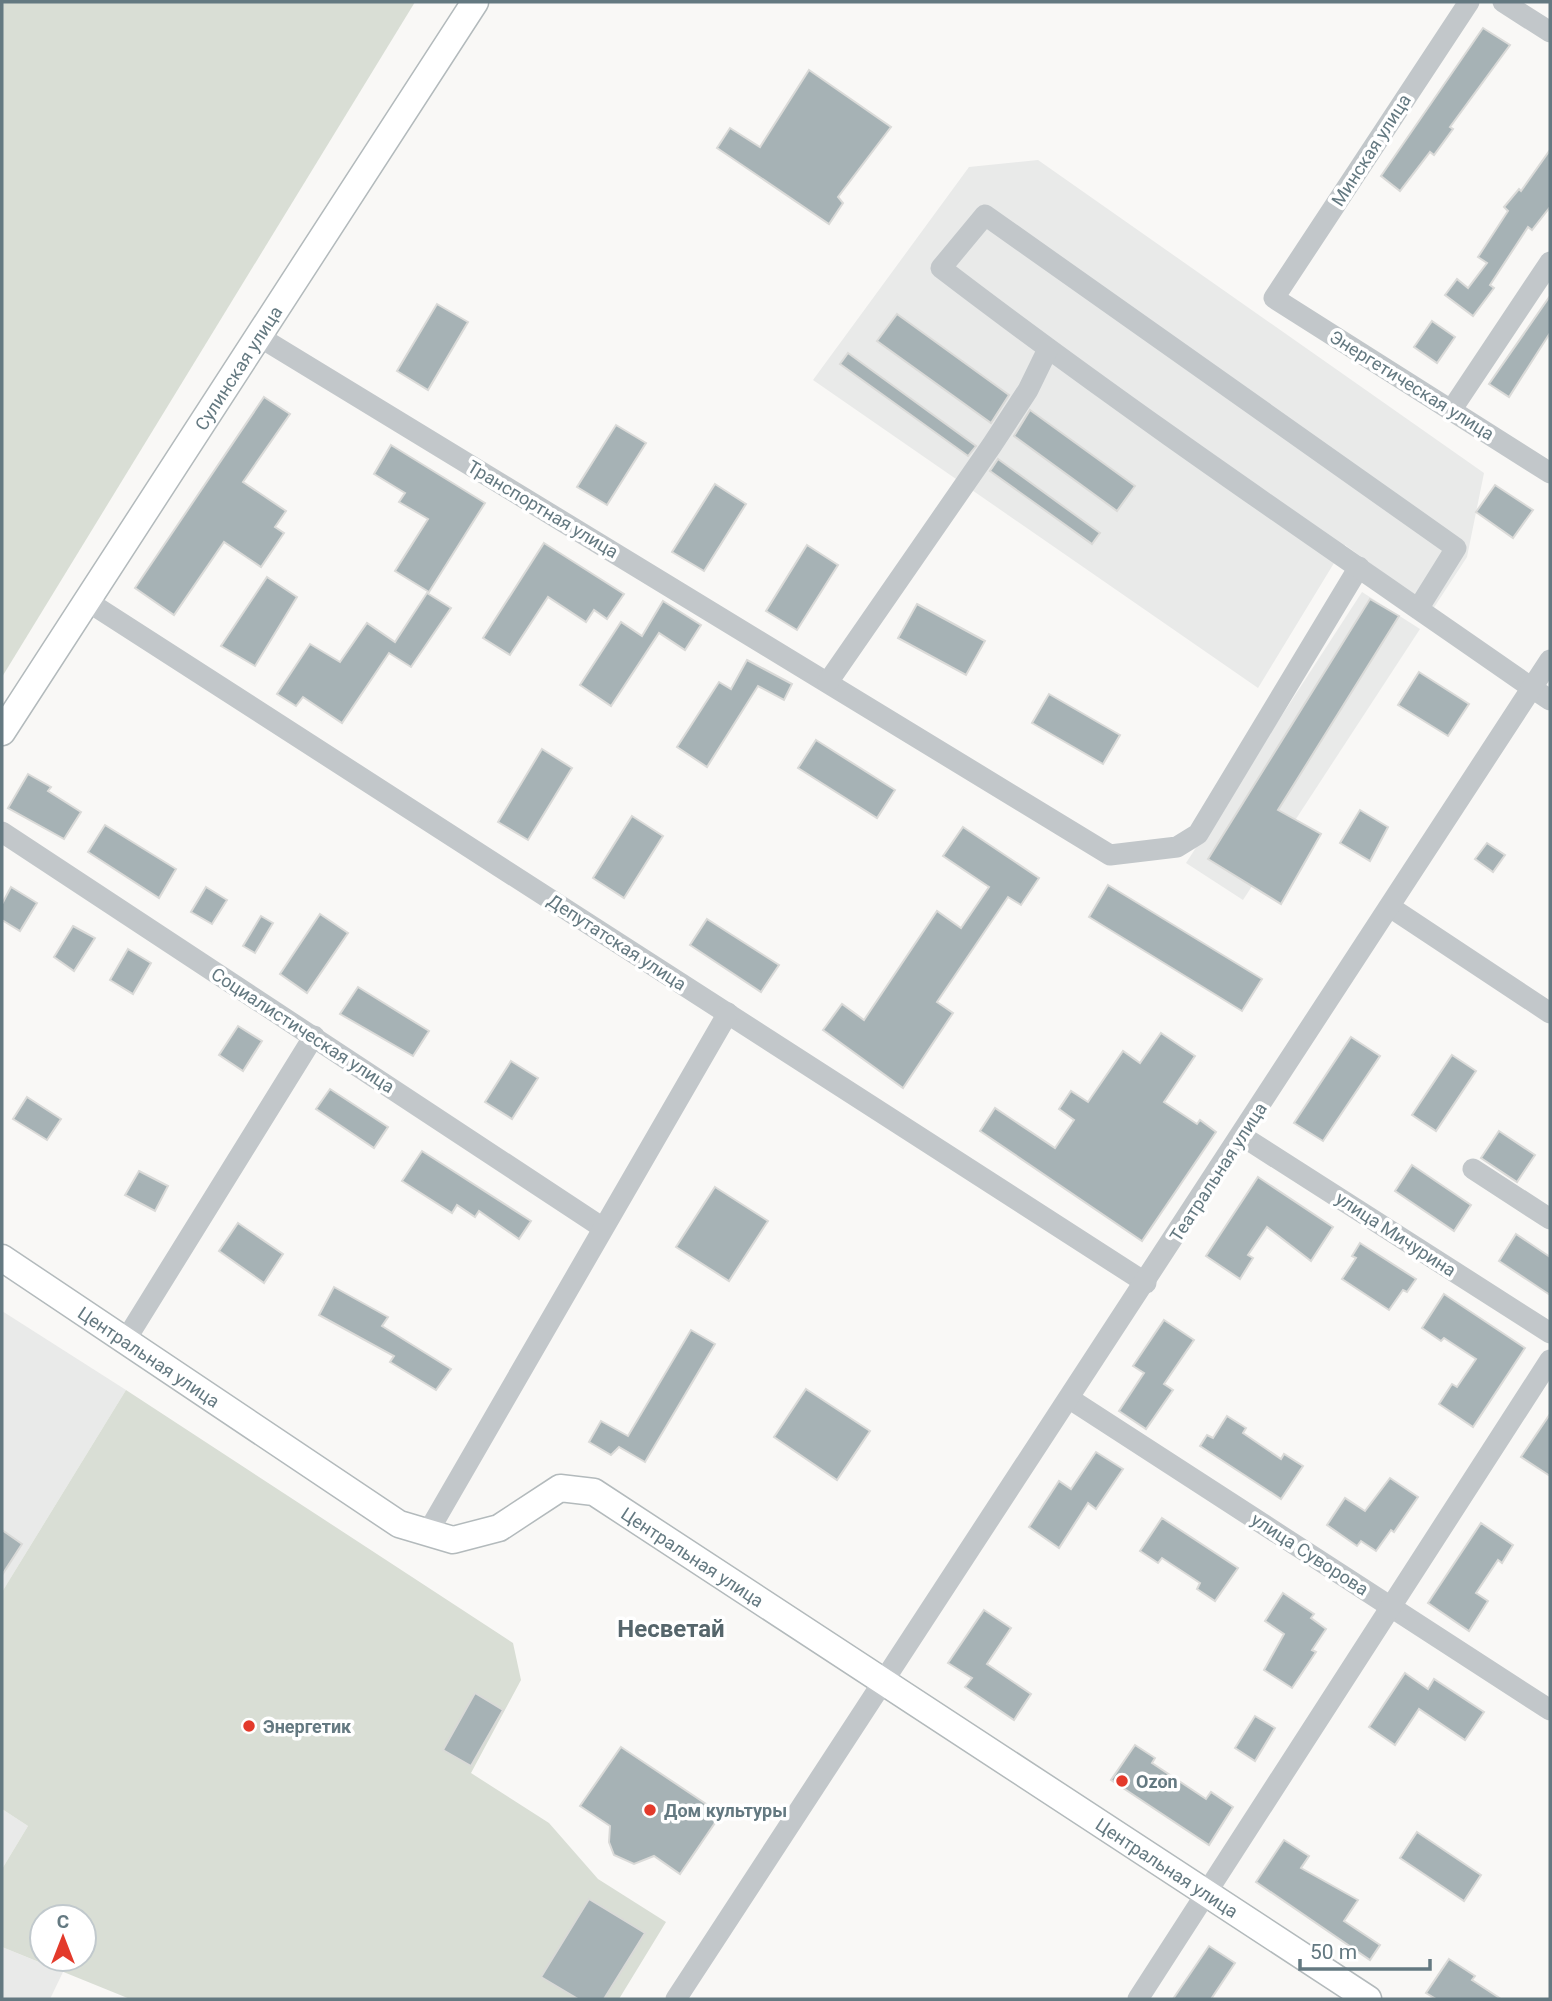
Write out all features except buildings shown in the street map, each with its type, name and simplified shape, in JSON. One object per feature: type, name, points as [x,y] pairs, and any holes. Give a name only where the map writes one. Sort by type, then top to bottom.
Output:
[{"type":"main road","name":"Сулинская улица","points":[[2,732],[475,2]]},
{"type":"main road","name":"Центральная улица","points":[[2,1258],[399,1524],[453,1540],[499,1528],[560,1488],[594,1492],[1367,1999]]},
{"type":"street","name":"Минская улица","points":[[1274,298],[1469,2]]},
{"type":"street","points":[[1503,2],[1550,32]]},
{"type":"street","points":[[1418,609],[1456,548],[985,215],[941,268],[1048,349],[1418,609],[1550,700]]},
{"type":"street","points":[[1452,410],[1550,262]]},
{"type":"street","name":"Энергетическая улица","points":[[1274,298],[1550,473]]},
{"type":"street","name":"Транспортная улица","points":[[258,336],[1110,855],[1177,847],[1198,834],[1359,567]]},
{"type":"street","points":[[828,682],[992,445],[1028,390],[1048,349]]},
{"type":"street","name":"Депутатская улица","points":[[87,601],[1146,1283]]},
{"type":"street","name":"Театральная улица","points":[[676,1999],[1242,1136],[1550,660]]},
{"type":"street","name":"Социалистическая улица","points":[[2,832],[603,1228]]},
{"type":"street","points":[[1390,907],[1550,1013]]},
{"type":"street","points":[[428,1532],[727,1013]]},
{"type":"street","points":[[125,1341],[314,1036]]},
{"type":"street","name":"улица Мичурина","points":[[1242,1136],[1550,1333]]},
{"type":"street","points":[[1473,1169],[1550,1219]]},
{"type":"street","points":[[1138,1999],[1550,1360]]},
{"type":"street","name":"улица Суворова","points":[[1070,1399],[1550,1710]]},
{"type":"shaded area","points":[[2,2],[415,2],[2,677]]},
{"type":"shaded area","points":[[1038,160],[1484,473],[1467,557],[1433,609],[1345,545],[1258,688],[813,380],[969,167]]},
{"type":"shaded area","points":[[1362,592],[1420,629],[1243,900],[1186,863]]},
{"type":"shaded area","points":[[2,1311],[126,1390],[2,1592]]},
{"type":"shaded area","name":"Энергетик","points":[[126,1390],[513,1643],[521,1680],[471,1773],[549,1823],[598,1879],[666,1922],[619,1999],[130,1999],[66,1973],[98,1973],[98,1903],[28,1903],[28,1958],[2,1947],[2,1869],[28,1826],[2,1809],[2,1592]]},
{"type":"shaded area","points":[[2,1809],[28,1826],[2,1869]]},
{"type":"shaded area","points":[[2,1947],[28,1958],[28,1973],[63,1973],[50,1999],[2,1999]]},
{"type":"place","name":"Энергетик","points":[[249,1726]]},
{"type":"place","name":"Ozon","points":[[1122,1781]]},
{"type":"place","name":"Дом культуры","points":[[650,1810]]},
{"type":"district","name":"Несветай","points":[[671,1629]]}]
